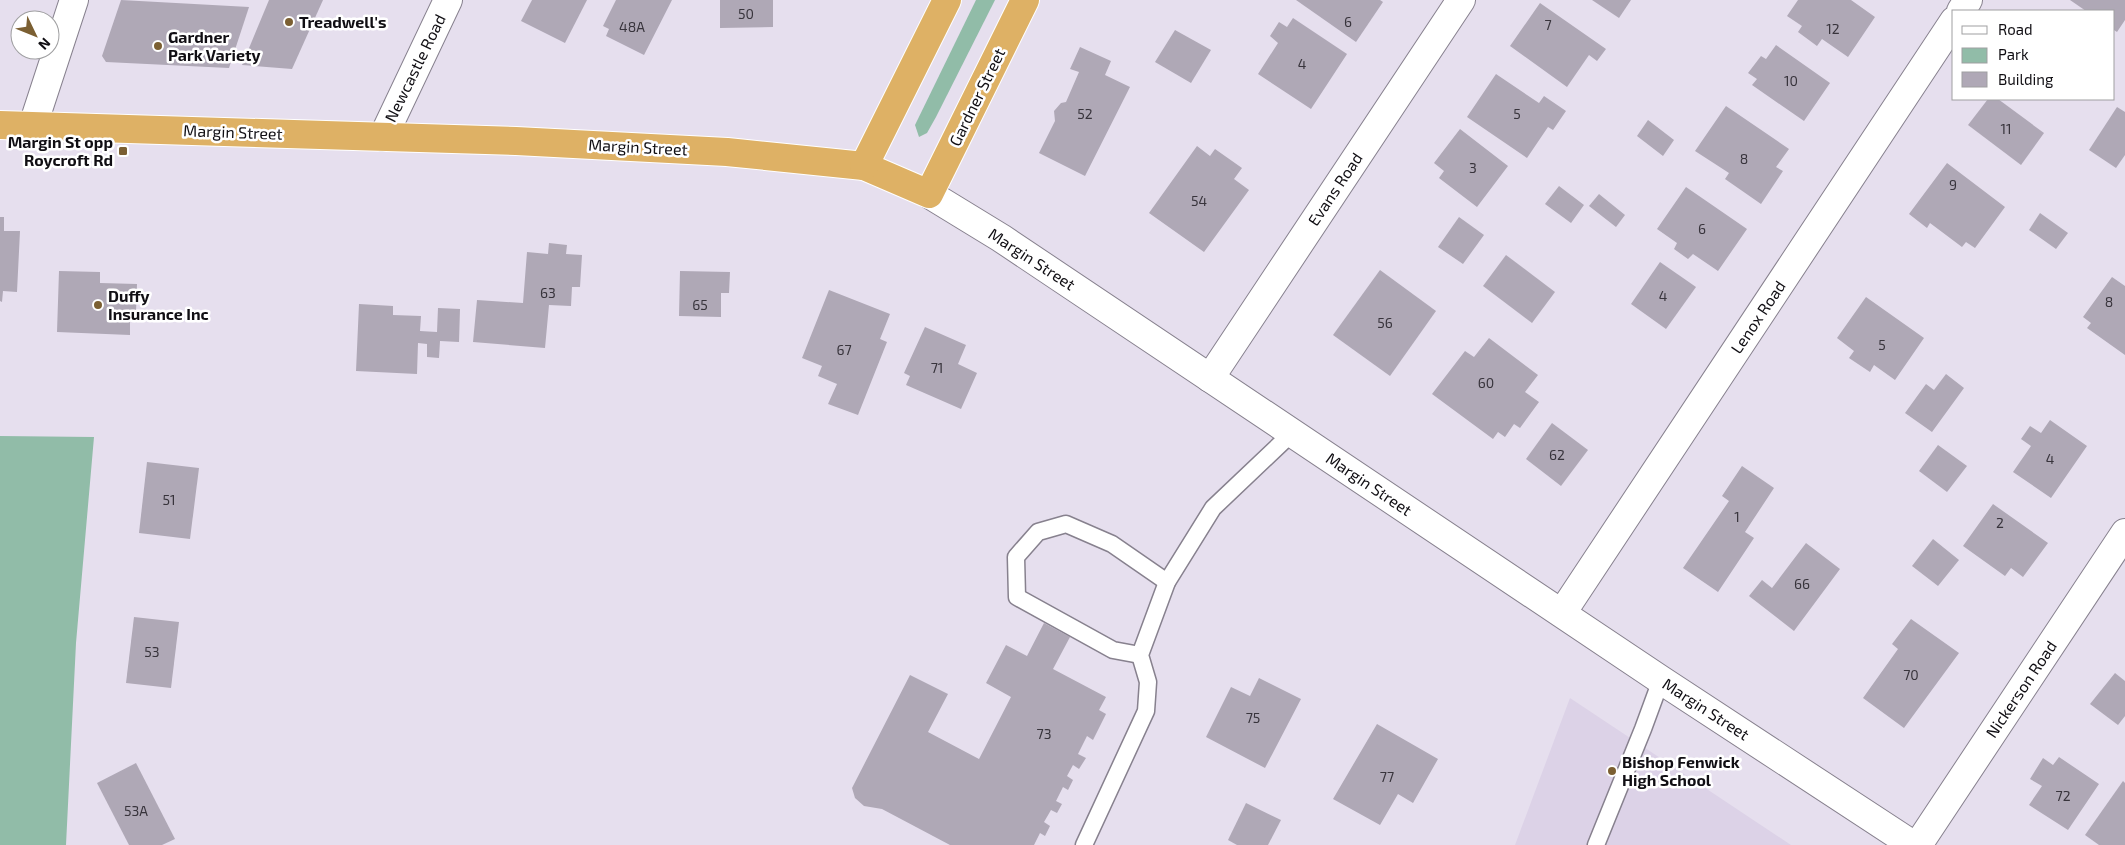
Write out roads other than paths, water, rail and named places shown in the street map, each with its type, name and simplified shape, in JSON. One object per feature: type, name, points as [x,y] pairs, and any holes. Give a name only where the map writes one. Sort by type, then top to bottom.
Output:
[{"type":"highway","points":[[864,166],[947,0]]},
{"type":"highway","name":"Gardner Street","points":[[929,194],[1025,0]]},
{"type":"highway","name":"Margin Street","points":[[0,125],[516,141],[707,151],[787,157],[864,166],[929,194]]},
{"type":"street","points":[[34,125],[74,0]]},
{"type":"street","name":"Newcastle Road","points":[[382,137],[448,0]]},
{"type":"street","name":"Evans Road","points":[[1210,378],[1461,0]]},
{"type":"street","name":"Lenox Road","points":[[1562,613],[1952,25]]},
{"type":"street","name":"Margin Street","points":[[929,194],[1001,238],[1660,680],[1913,845]]},
{"type":"street","name":"Nickerson Road","points":[[1918,845],[2125,533]]},
{"type":"lane","points":[[1084,845],[1146,711],[1148,682],[1140,655],[1167,582],[1213,508],[1292,433]]},
{"type":"lane","points":[[1140,655],[1113,650],[1017,597],[1016,558],[1038,532],[1066,524],[1112,544],[1167,582]]},
{"type":"lane","points":[[1596,845],[1643,729],[1660,680]]},
{"type":"place","name":"Treadwell's","points":[[289,22]]},
{"type":"place","name":"Gardner Park Variety","points":[[158,46]]},
{"type":"place","name":"Margin St opp Roycroft Rd","points":[[123,151]]},
{"type":"place","name":"Duffy Insurance Inc","points":[[98,305]]},
{"type":"place","name":"Bishop Fenwick High School","points":[[1612,771]]}]
